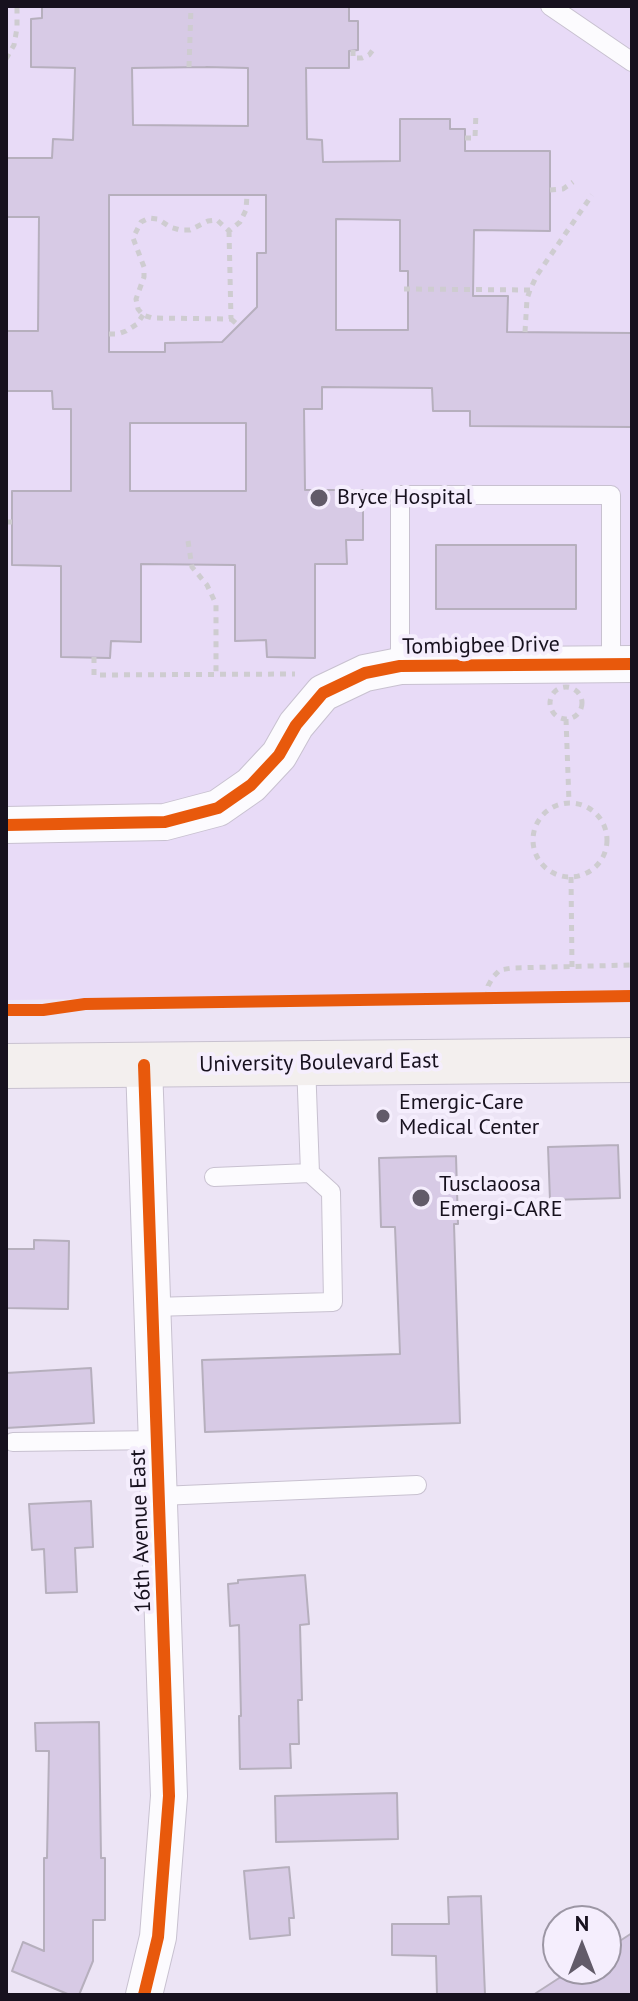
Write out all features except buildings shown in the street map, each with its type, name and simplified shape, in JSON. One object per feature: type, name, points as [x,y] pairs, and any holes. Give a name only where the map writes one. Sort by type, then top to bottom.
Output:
[{"type":"main road","name":"University Boulevard East","points":[[6,1066],[632,1060]]},
{"type":"street","name":"Tombigbee Drive","points":[[6,825],[165,822],[218,808],[251,785],[279,755],[296,725],[323,693],[365,673],[400,666],[622,664]]},
{"type":"street","name":"16th Avenue East","points":[[144,1065],[169,1796],[158,1937],[144,1995]]},
{"type":"lane","points":[[550,6],[632,62]]},
{"type":"lane","points":[[400,666],[400,495],[611,495],[622,664]]},
{"type":"lane","points":[[306,1063],[310,1173]]},
{"type":"lane","points":[[152,1307],[333,1302],[331,1192],[310,1173],[214,1177]]},
{"type":"lane","points":[[13,1442],[158,1440]]},
{"type":"lane","points":[[160,1496],[417,1485]]},
{"type":"path","points":[[6,59],[14,45],[17,6]]},
{"type":"path","points":[[189,67],[191,6]]},
{"type":"path","points":[[353,50],[353,58],[362,58],[376,46]]},
{"type":"path","points":[[465,138],[475,138],[476,112]]},
{"type":"path","points":[[550,190],[563,189],[573,182]]},
{"type":"path","points":[[229,231],[240,222],[246,210],[247,195]]},
{"type":"path","points":[[525,332],[527,299],[537,275],[592,195]]},
{"type":"path","points":[[231,319],[229,231],[217,220],[190,230],[170,227],[158,219],[149,218],[141,222],[133,238],[144,267],[144,277],[136,299],[143,315],[152,318],[231,319],[239,326]]},
{"type":"path","points":[[404,289],[530,290]]},
{"type":"path","points":[[109,334],[126,331],[137,324],[143,315]]},
{"type":"path","points":[[188,541],[192,567],[207,585],[216,604],[216,674]]},
{"type":"path","points":[[94,657],[94,675],[305,674]]},
{"type":"path","points":[[566,687],[579,694],[582,703],[576,716],[566,719],[554,713],[551,703],[557,690],[566,687]]},
{"type":"path","points":[[566,719],[569,802]]},
{"type":"path","points":[[569,802],[581,804],[600,817],[607,838],[601,861],[582,875],[571,877],[549,871],[534,852],[532,841],[534,829],[547,810],[569,802]]},
{"type":"path","points":[[571,877],[572,967]]},
{"type":"path","points":[[487,998],[488,986],[500,970],[632,965]]},
{"type":"path","points":[[471,998],[501,998]]},
{"type":"shaded area","name":"Bryce Hospital","points":[[6,6],[632,6],[632,990],[6,1000]]},
{"type":"cycle path","points":[[6,825],[165,822],[218,808],[251,785],[279,755],[296,725],[323,693],[365,673],[400,666],[632,664]]},
{"type":"cycle path","points":[[6,1010],[43,1010],[85,1004],[632,996]]},
{"type":"cycle path","points":[[144,1065],[169,1796],[158,1937],[144,1995]]},
{"type":"place","name":"Bryce Hospital","points":[[319,498]]},
{"type":"place","name":"Emergic-Care Medical Center","points":[[383,1116]]},
{"type":"place","name":"Tusclaoosa Emergi-CARE","points":[[421,1198]]}]
